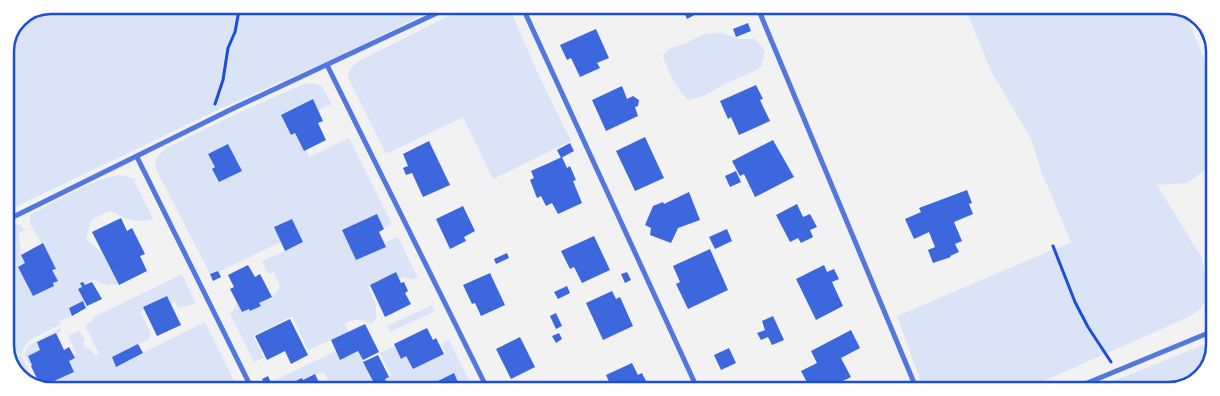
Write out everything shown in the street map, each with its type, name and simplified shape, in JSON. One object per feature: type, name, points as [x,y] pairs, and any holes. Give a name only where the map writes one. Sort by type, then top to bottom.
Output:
[{"type":"street","points":[[14,217],[217,117],[435,14]]},
{"type":"street","points":[[526,14],[694,382]]},
{"type":"street","points":[[760,14],[914,382]]},
{"type":"street","points":[[327,65],[484,382]]},
{"type":"street","points":[[137,157],[249,382]]},
{"type":"street","points":[[1090,382],[1206,334]]},
{"type":"path","points":[[217,117],[216,97],[223,80],[228,48],[235,32],[238,14]]},
{"type":"path","points":[[1053,246],[1074,302],[1116,371]]},
{"type":"shaded area","points":[[43,14],[425,14],[333,59],[222,108],[14,208],[14,43],[20,30],[36,17]]},
{"type":"shaded area","points":[[452,14],[512,14],[571,141],[493,179],[463,117],[386,154],[348,78],[350,69],[357,62]]},
{"type":"shaded area","points":[[968,14],[1169,14],[1179,15],[1188,19],[1206,63],[1206,170],[1187,183],[1157,185],[1202,258],[1206,284],[1206,300],[1201,308],[1191,316],[1041,382],[921,382],[897,316],[1071,242],[1042,173],[1031,139],[991,71]]},
{"type":"shaded area","points":[[721,33],[740,39],[755,39],[765,51],[761,67],[704,96],[688,100],[672,79],[663,55],[669,49],[704,34]]},
{"type":"shaded area","points":[[311,83],[322,86],[332,104],[318,110],[312,100],[281,115],[291,135],[295,133],[309,157],[349,138],[392,224],[384,228],[377,214],[342,230],[356,260],[385,247],[384,243],[398,237],[418,278],[405,277],[399,279],[395,272],[368,286],[376,305],[376,319],[370,323],[353,320],[345,324],[349,332],[308,350],[292,316],[253,336],[264,358],[254,362],[230,314],[237,303],[242,312],[249,309],[251,311],[261,306],[259,303],[271,297],[280,287],[274,272],[268,274],[262,261],[303,243],[292,219],[274,227],[281,242],[210,274],[155,167],[155,163],[158,155],[168,147],[240,112],[304,84]]},
{"type":"shaded area","points":[[119,175],[137,179],[134,181],[153,219],[145,221],[133,220],[110,211],[93,219],[90,223],[86,239],[101,250],[118,284],[106,285],[95,280],[88,281],[89,283],[78,289],[84,301],[69,308],[72,316],[60,321],[61,324],[28,341],[21,353],[15,355],[14,223],[25,230],[19,233],[21,255],[25,263],[18,267],[33,296],[54,286],[53,283],[57,281],[52,270],[56,268],[30,224],[30,215],[86,186],[108,177]]},
{"type":"shaded area","points":[[182,274],[196,304],[178,308],[175,302],[170,304],[166,296],[143,307],[144,310],[140,312],[151,333],[148,340],[112,357],[116,366],[205,322],[235,382],[52,382],[74,372],[69,361],[76,353],[68,336],[79,330],[84,339],[84,347],[90,349],[95,355],[99,354],[86,327],[93,320],[92,318]]},
{"type":"shaded area","points":[[432,305],[435,311],[390,332],[387,326]]},
{"type":"shaded area","points":[[60,328],[62,331],[37,342],[40,350],[31,366],[37,380],[24,354],[29,345]]},
{"type":"shaded area","points":[[449,340],[470,382],[458,382],[454,374],[436,382],[386,382],[385,379],[391,375],[380,353],[395,346],[401,359],[406,356],[413,369],[446,353],[441,344]]},
{"type":"shaded area","points":[[1206,344],[1205,355],[1200,366],[1192,375],[1181,380],[1174,382],[1111,382]]},
{"type":"shaded area","points":[[336,351],[341,359],[358,351],[374,382],[329,382],[324,372],[295,382],[271,382]]},
{"type":"shaded area","points":[[21,355],[32,377],[21,368],[16,357]]},
{"type":"building","points":[[685,14],[697,14],[687,19]]},
{"type":"building","points":[[748,23],[751,31],[736,37],[733,29]]},
{"type":"building","points":[[596,29],[609,58],[597,63],[600,68],[580,77],[571,58],[567,60],[560,45]]},
{"type":"building","points":[[756,85],[763,99],[760,100],[770,121],[739,135],[731,117],[728,119],[720,101]]},
{"type":"building","points":[[622,86],[627,99],[633,96],[639,100],[638,106],[635,107],[638,116],[606,131],[592,100]]},
{"type":"building","points":[[313,99],[323,121],[318,123],[326,140],[304,151],[295,133],[291,135],[281,115]]},
{"type":"building","points":[[645,137],[664,178],[635,191],[616,151]]},
{"type":"building","points":[[773,140],[794,177],[755,197],[744,174],[740,176],[732,161]]},
{"type":"building","points":[[429,141],[450,185],[423,197],[412,173],[406,175],[403,168],[408,166],[403,154]]},
{"type":"building","points":[[570,143],[574,151],[561,158],[557,150]]},
{"type":"building","points":[[228,144],[242,171],[219,182],[212,169],[215,167],[208,154]]},
{"type":"building","points":[[562,157],[567,168],[570,166],[576,180],[573,181],[582,203],[558,214],[552,203],[546,206],[541,196],[537,198],[530,180],[534,178],[531,171]]},
{"type":"building","points":[[736,171],[741,182],[730,187],[725,176]]},
{"type":"building","points":[[967,190],[972,203],[969,204],[973,214],[954,222],[962,241],[955,244],[959,252],[933,263],[928,250],[935,247],[929,232],[914,239],[905,219],[921,212],[919,208]]},
{"type":"building","points":[[689,192],[700,220],[678,228],[671,243],[650,235],[651,228],[645,225],[653,206],[663,202],[664,204]]},
{"type":"building","points":[[797,204],[803,217],[810,214],[817,227],[810,230],[813,237],[801,243],[798,238],[790,242],[776,215]]},
{"type":"building","points":[[463,206],[475,231],[464,237],[466,241],[450,249],[436,219]]},
{"type":"building","points":[[377,214],[384,229],[379,232],[386,247],[356,260],[342,230]]},
{"type":"building","points":[[121,218],[127,231],[132,228],[145,254],[140,256],[147,271],[119,285],[92,232]]},
{"type":"building","points":[[292,219],[303,242],[285,251],[274,227]]},
{"type":"building","points":[[727,229],[732,241],[715,249],[709,237]]},
{"type":"building","points":[[594,236],[610,270],[582,283],[574,267],[570,269],[561,251]]},
{"type":"building","points":[[43,243],[56,269],[52,270],[58,281],[53,283],[54,286],[33,296],[18,267],[25,263],[21,255]]},
{"type":"building","points":[[710,249],[728,290],[688,309],[676,284],[680,282],[673,266]]},
{"type":"building","points":[[507,253],[509,258],[496,264],[494,259]]},
{"type":"building","points":[[248,265],[255,277],[260,274],[272,297],[259,303],[261,306],[242,312],[230,289],[234,287],[228,275]]},
{"type":"building","points":[[824,265],[827,272],[834,269],[839,279],[832,282],[843,306],[816,320],[796,279]]},
{"type":"building","points":[[218,271],[221,277],[213,281],[210,274]]},
{"type":"building","points":[[396,272],[401,283],[404,282],[408,291],[405,293],[411,304],[385,317],[370,285]]},
{"type":"building","points":[[627,272],[631,280],[625,283],[621,274]]},
{"type":"building","points":[[490,273],[505,305],[481,316],[475,303],[472,304],[463,285]]},
{"type":"building","points":[[83,282],[85,285],[92,282],[102,299],[87,306],[78,289],[82,287],[80,283]]},
{"type":"building","points":[[567,286],[570,293],[558,299],[554,292]]},
{"type":"building","points":[[612,291],[616,299],[620,297],[633,326],[603,340],[586,303]]},
{"type":"building","points":[[167,296],[181,325],[157,336],[143,307]]},
{"type":"building","points":[[83,301],[86,308],[72,316],[69,308]]},
{"type":"building","points":[[556,313],[562,326],[556,329],[550,316]]},
{"type":"building","points":[[773,316],[784,340],[772,345],[768,337],[761,340],[757,333],[765,330],[762,321]]},
{"type":"building","points":[[290,319],[308,355],[291,364],[285,351],[267,360],[255,336]]},
{"type":"building","points":[[365,324],[379,352],[363,360],[358,351],[340,360],[331,340]]},
{"type":"building","points":[[427,328],[433,340],[436,338],[444,354],[413,369],[406,356],[401,359],[394,344]]},
{"type":"building","points":[[851,330],[860,348],[841,358],[851,377],[841,382],[807,382],[801,371],[817,363],[811,351]]},
{"type":"building","points":[[56,333],[64,350],[69,347],[75,358],[69,361],[74,372],[52,382],[37,380],[28,356],[40,350],[37,342]]},
{"type":"building","points":[[559,333],[562,339],[556,343],[552,336]]},
{"type":"building","points":[[520,337],[535,367],[511,379],[496,349]]},
{"type":"building","points":[[138,344],[143,353],[116,367],[112,357]]},
{"type":"building","points":[[729,348],[736,363],[721,370],[714,355]]},
{"type":"building","points":[[378,355],[389,377],[385,379],[386,382],[373,382],[363,362]]},
{"type":"building","points":[[632,363],[638,375],[642,373],[646,382],[609,382],[606,375]]},
{"type":"building","points":[[454,373],[458,382],[436,382]]},
{"type":"building","points":[[315,374],[319,382],[293,382],[302,378],[303,380]]},
{"type":"building","points":[[268,376],[271,382],[264,382],[262,379]]}]
